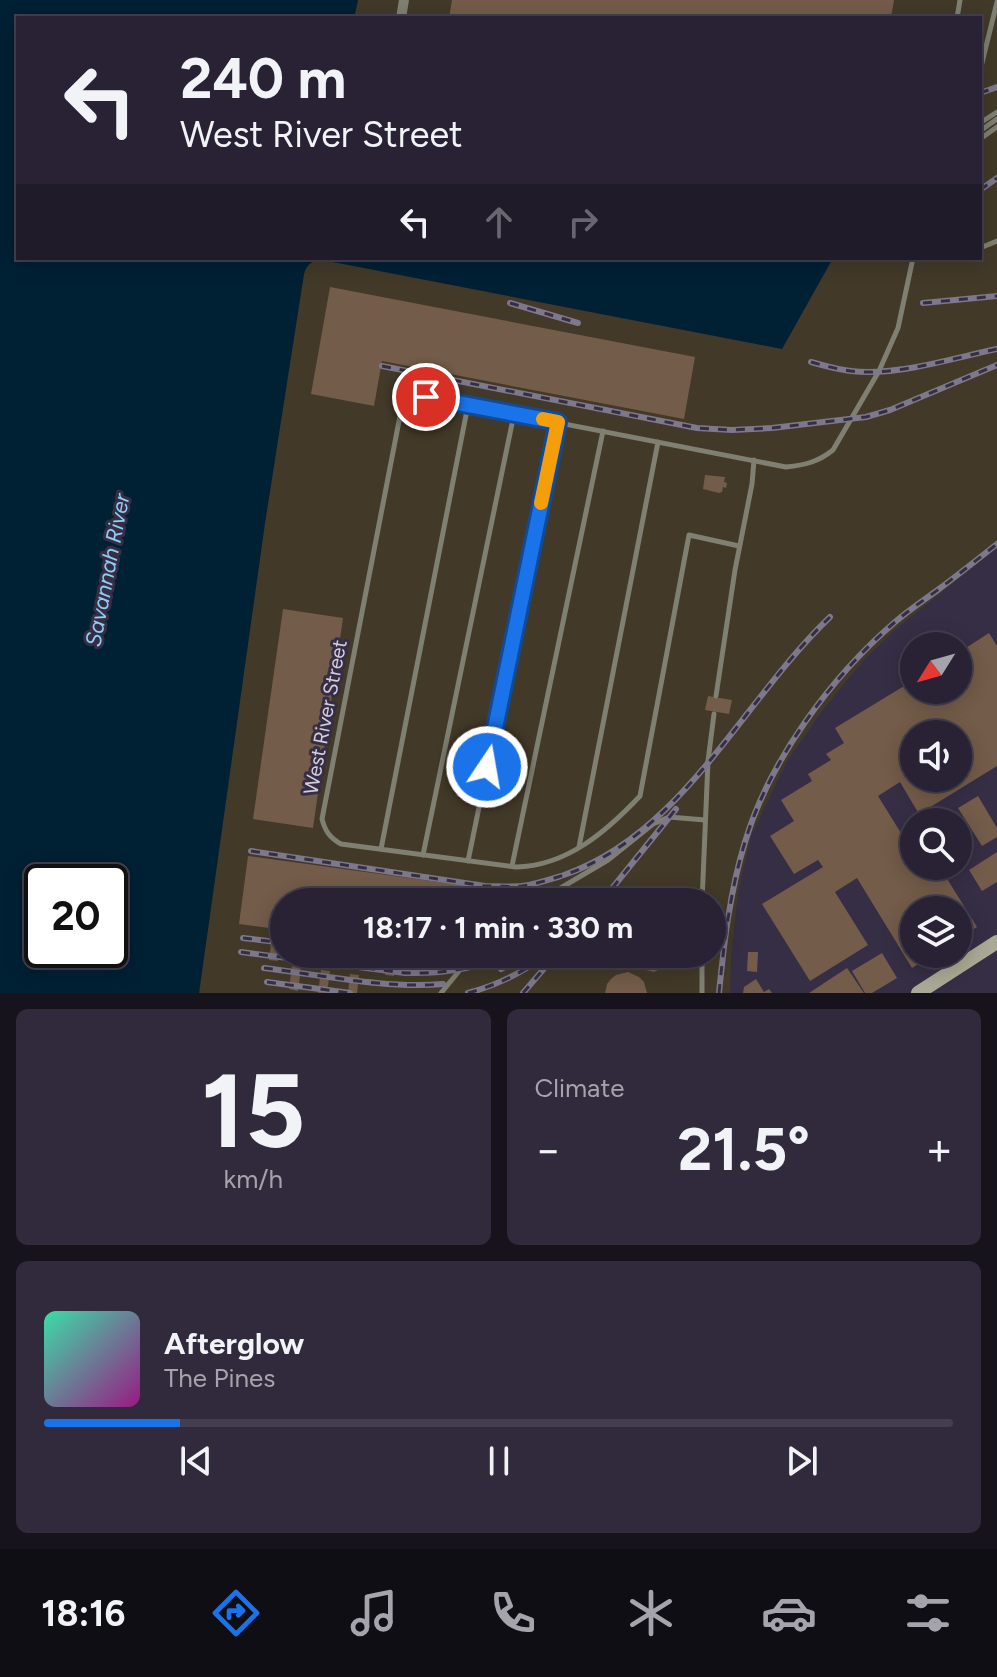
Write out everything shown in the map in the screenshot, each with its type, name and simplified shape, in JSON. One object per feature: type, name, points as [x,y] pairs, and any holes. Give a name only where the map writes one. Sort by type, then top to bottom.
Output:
[{"type":"street","points":[[918,993],[997,942]]},
{"type":"lane","points":[[982,63],[997,2]]},
{"type":"lane","name":"West River Street","points":[[739,546],[689,535],[640,796],[615,823],[579,847],[545,864],[531,866],[341,844],[325,829],[322,819],[400,416],[405,407],[416,399],[426,397],[786,467],[807,465],[833,450],[879,371],[898,328],[914,260]]},
{"type":"lane","points":[[381,849],[468,405]]},
{"type":"lane","points":[[423,855],[514,414]]},
{"type":"lane","points":[[468,861],[558,422]]},
{"type":"lane","points":[[512,866],[603,431]]},
{"type":"lane","points":[[579,847],[658,442]]},
{"type":"lane","points":[[716,696],[754,460]]},
{"type":"lane","points":[[703,888],[708,761],[714,714]]},
{"type":"lane","points":[[561,888],[608,860],[653,824],[669,817],[705,820]]},
{"type":"lane","points":[[441,993],[462,968]]},
{"type":"lane","points":[[702,968],[702,993]]},
{"type":"shaded area","points":[[358,0],[997,0],[997,548],[897,628],[864,660],[822,711],[786,763],[751,836],[738,893],[730,993],[199,993],[265,523],[305,269],[318,260],[782,349],[832,260],[982,260],[982,16],[354,16]]},
{"type":"water","name":"Savannah River","points":[[0,0],[358,0],[354,16],[16,16],[16,260],[832,260],[782,349],[333,262],[312,263],[304,274],[265,523],[199,993],[0,993]]},
{"type":"building","points":[[452,0],[894,0],[891,16],[449,16]]},
{"type":"building","points":[[330,287],[695,357],[684,419],[382,361],[374,406],[311,394]]},
{"type":"building","points":[[705,475],[725,477],[726,488],[723,487],[719,493],[703,489]]},
{"type":"building","points":[[283,609],[343,618],[313,828],[253,819]]},
{"type":"building","points":[[989,633],[997,646],[997,766],[972,781],[972,720],[900,720],[900,782],[878,796],[900,831],[900,880],[948,880],[958,896],[900,896],[900,948],[857,878],[835,892],[868,945],[810,981],[762,904],[823,867],[818,860],[794,874],[770,836],[794,821],[781,800],[812,781],[808,774],[831,760],[826,754],[844,743],[835,728],[900,689],[900,704],[972,704],[972,644]]},
{"type":"building","points":[[708,696],[732,700],[729,714],[705,710]]},
{"type":"building","points":[[906,792],[955,792],[929,808],[915,808]]},
{"type":"building","points":[[978,796],[997,828],[997,837],[982,846],[972,830],[972,808],[958,808]]},
{"type":"building","points":[[997,852],[997,882],[982,891],[972,875],[972,868]]},
{"type":"building","points":[[248,856],[468,886],[270,888],[270,928],[239,924]]},
{"type":"building","points":[[748,952],[758,952],[757,972],[747,971]]},
{"type":"building","points":[[882,953],[897,978],[872,993],[865,993],[852,971]]},
{"type":"building","points":[[292,968],[301,968],[298,991],[289,989]]},
{"type":"building","points":[[386,968],[395,968],[394,976],[385,975]]},
{"type":"building","points":[[638,968],[662,968],[654,972]]},
{"type":"building","points":[[847,968],[864,993],[809,993]]},
{"type":"building","points":[[321,970],[330,971],[327,993],[318,993]]},
{"type":"building","points":[[628,972],[644,982],[647,993],[605,993],[611,979]]},
{"type":"building","points":[[350,974],[359,975],[357,993],[348,993]]},
{"type":"building","points":[[756,979],[764,992],[769,989],[772,993],[743,993],[744,987]]},
{"type":"railway","points":[[982,92],[997,87]]},
{"type":"railway","points":[[982,189],[997,178]]},
{"type":"railway","points":[[923,303],[997,296]]},
{"type":"railway","points":[[510,303],[578,323]]},
{"type":"railway","points":[[811,362],[852,371],[883,371],[997,349]]},
{"type":"railway","points":[[382,366],[697,428],[732,430],[866,417],[997,365]]},
{"type":"railway","points":[[719,993],[728,917],[745,842],[786,751],[826,694],[871,644],[997,544]]},
{"type":"railway","points":[[251,851],[485,886],[522,886],[564,875],[606,856],[644,829],[678,797],[798,650],[830,617]]},
{"type":"railway","points":[[612,888],[676,809]]},
{"type":"railway","points":[[243,938],[270,941]]},
{"type":"railway","points":[[241,952],[270,956]]},
{"type":"railway","points":[[264,968],[376,983],[443,984]]},
{"type":"railway","points":[[366,968],[405,973],[466,968]]},
{"type":"railway","points":[[468,993],[527,968]]},
{"type":"railway","points":[[523,993],[545,968]]},
{"type":"railway","points":[[267,982],[350,993]]},
{"type":"slow traffic","points":[[541,503],[558,422],[543,419]]},
{"type":"route","points":[[426,397],[558,422],[487,767]]}]
